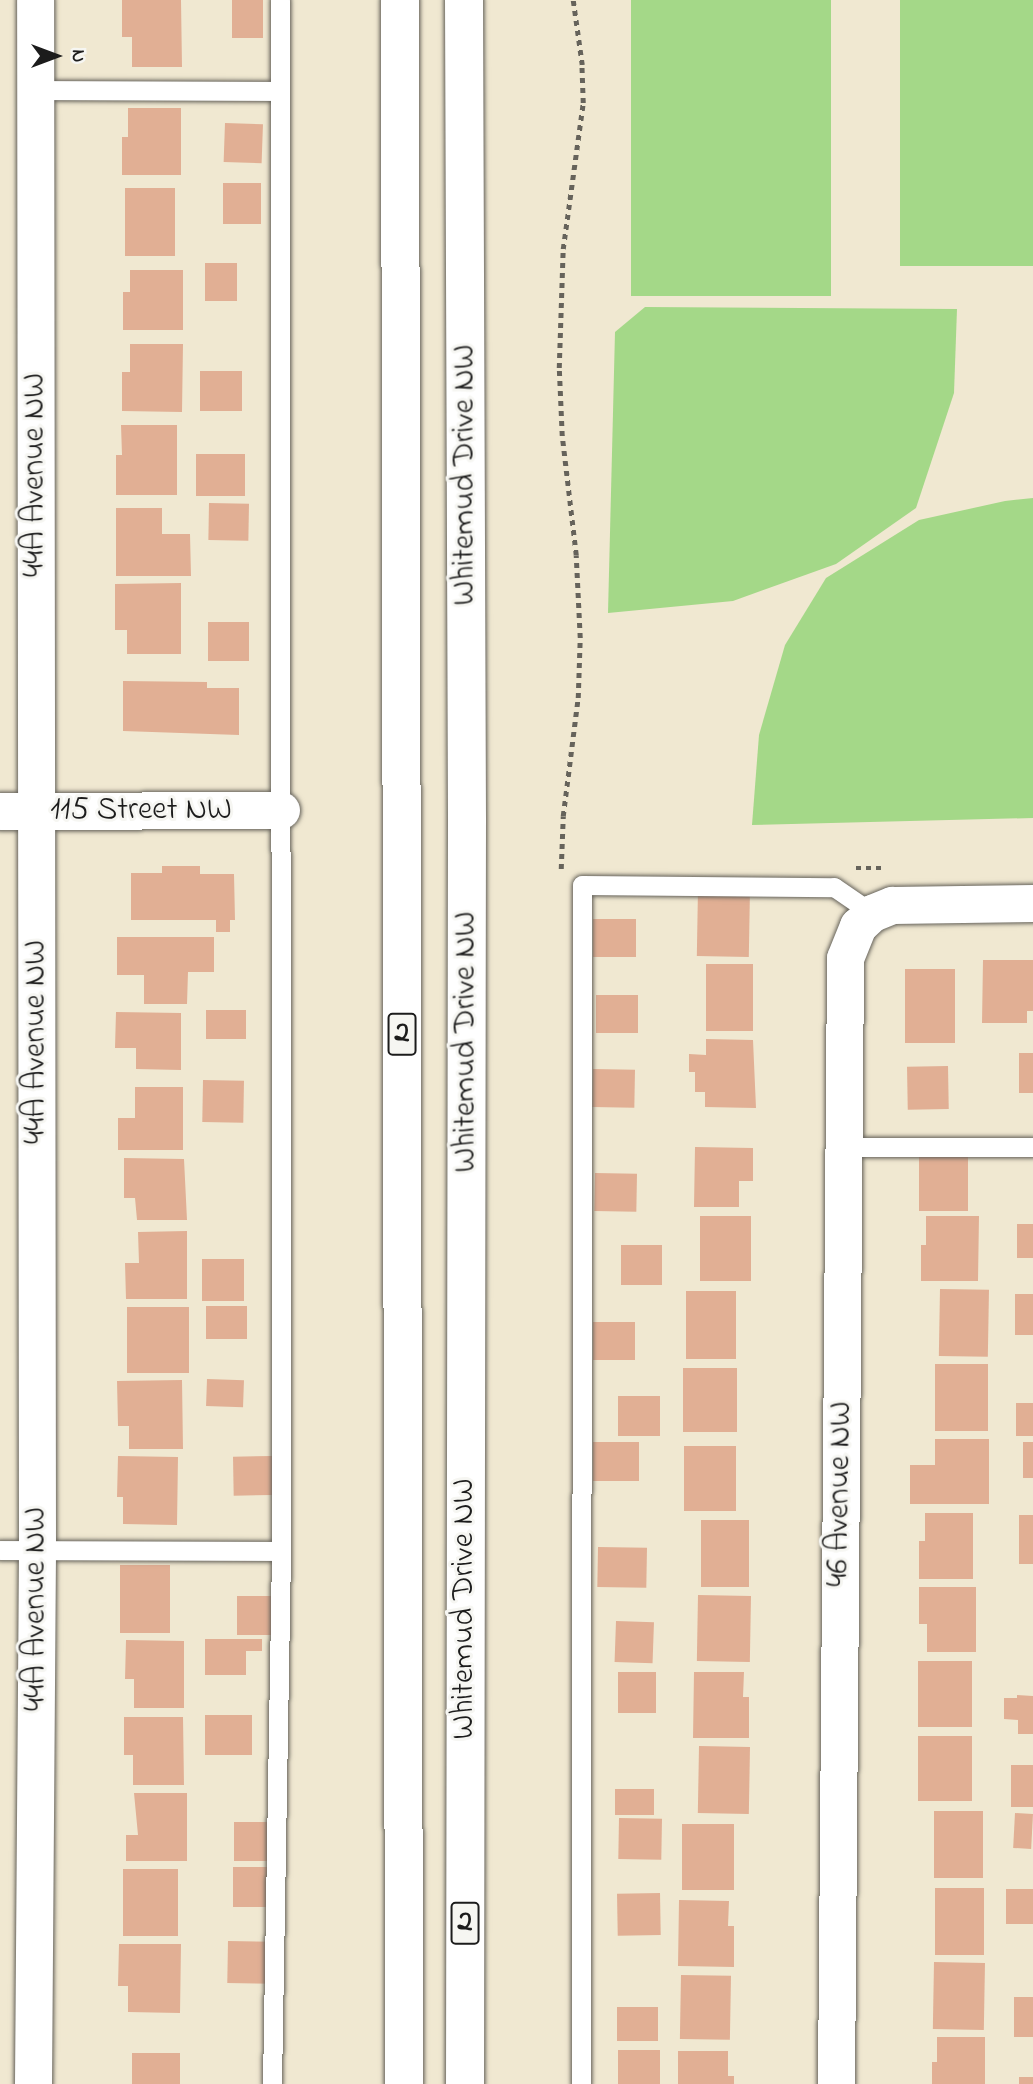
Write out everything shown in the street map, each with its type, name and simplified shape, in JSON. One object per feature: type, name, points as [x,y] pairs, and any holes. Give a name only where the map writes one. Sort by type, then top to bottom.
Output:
[{"type":"highway","name":"Whitemud Drive NW","points":[[400,0],[404,2084]]},
{"type":"highway","name":"Whitemud Drive NW","points":[[464,0],[467,806],[465,2084]]},
{"type":"street","name":"44A Avenue NW","points":[[33,2084],[37,1550],[35,0]]},
{"type":"street","name":"115 Street NW","points":[[0,811],[281,810]]},
{"type":"street","points":[[872,913],[892,905],[913,903],[1033,903]]},
{"type":"street","name":"46 Avenue NW","points":[[836,2084],[845,958],[858,926],[872,913]]},
{"type":"lane","points":[[272,2084],[281,1551],[280,0]]},
{"type":"lane","points":[[35,90],[280,91]]},
{"type":"lane","points":[[582,2084],[582,885],[834,887],[872,913]]},
{"type":"lane","points":[[845,1147],[1033,1147]]},
{"type":"lane","points":[[0,1550],[281,1551]]},
{"type":"path","points":[[561,870],[563,816],[573,755],[580,638],[576,555],[562,436],[559,368],[563,249],[583,103],[583,65],[573,0]]},
{"type":"green space","points":[[631,0],[831,0],[831,296],[631,296]]},
{"type":"green space","points":[[900,0],[1033,0],[1033,266],[900,266]]},
{"type":"green space","points":[[645,307],[957,309],[954,393],[916,508],[836,564],[733,601],[608,613],[615,332]]},
{"type":"green space","points":[[1033,498],[1033,818],[752,825],[759,735],[785,645],[826,578],[919,520],[1005,501]]},
{"type":"building","points":[[122,0],[181,0],[182,67],[132,67],[132,37],[122,37]]},
{"type":"building","points":[[232,0],[263,0],[263,38],[232,38]]},
{"type":"building","points":[[128,108],[181,108],[181,175],[122,175],[122,137],[128,137]]},
{"type":"building","points":[[225,123],[263,124],[262,163],[224,162]]},
{"type":"building","points":[[223,183],[261,183],[261,224],[223,224]]},
{"type":"building","points":[[125,188],[175,188],[175,256],[125,256]]},
{"type":"building","points":[[205,263],[237,263],[237,301],[205,301]]},
{"type":"building","points":[[130,270],[183,270],[183,330],[123,330],[123,292],[130,292]]},
{"type":"building","points":[[130,344],[183,344],[182,412],[122,411],[122,372],[130,372]]},
{"type":"building","points":[[200,371],[242,371],[242,411],[200,411]]},
{"type":"building","points":[[121,425],[177,425],[177,495],[116,495],[116,455],[122,455]]},
{"type":"building","points":[[196,454],[245,454],[245,496],[196,496]]},
{"type":"building","points":[[209,503],[249,504],[248,541],[208,540]]},
{"type":"building","points":[[116,508],[162,508],[162,534],[190,534],[191,576],[116,576]]},
{"type":"building","points":[[181,583],[181,654],[127,654],[127,630],[115,630],[115,584]]},
{"type":"building","points":[[208,622],[249,622],[249,661],[208,661]]},
{"type":"building","points":[[123,681],[207,682],[207,688],[239,688],[239,735],[123,731]]},
{"type":"building","points":[[162,866],[200,866],[200,874],[234,874],[235,920],[230,920],[230,932],[216,932],[216,920],[131,920],[131,873],[162,873]]},
{"type":"building","points":[[698,888],[750,889],[749,957],[697,956]]},
{"type":"building","points":[[593,919],[636,919],[636,957],[593,957]]},
{"type":"building","points":[[117,937],[214,937],[214,972],[188,972],[187,1004],[144,1004],[144,975],[117,975]]},
{"type":"building","points":[[983,960],[1033,960],[1033,1011],[1027,1011],[1027,1023],[982,1023]]},
{"type":"building","points":[[706,964],[753,964],[753,1031],[706,1031]]},
{"type":"building","points":[[905,969],[955,969],[955,1043],[905,1043]]},
{"type":"building","points":[[596,995],[638,995],[638,1033],[596,1033]]},
{"type":"building","points":[[206,1010],[246,1010],[246,1039],[206,1039]]},
{"type":"building","points":[[116,1012],[181,1013],[181,1070],[136,1069],[136,1048],[115,1048]]},
{"type":"building","points":[[706,1039],[753,1040],[756,1108],[705,1107],[705,1092],[695,1092],[695,1072],[689,1072],[689,1054],[706,1055]]},
{"type":"building","points":[[1019,1053],[1033,1053],[1033,1093],[1019,1093]]},
{"type":"building","points":[[948,1066],[949,1109],[908,1110],[907,1067]]},
{"type":"building","points":[[593,1069],[635,1070],[634,1108],[592,1107]]},
{"type":"building","points":[[203,1080],[244,1081],[243,1123],[202,1122]]},
{"type":"building","points":[[135,1087],[183,1087],[183,1150],[118,1150],[118,1118],[135,1118]]},
{"type":"building","points":[[695,1147],[753,1148],[753,1181],[739,1181],[739,1207],[694,1207]]},
{"type":"building","points":[[919,1147],[968,1147],[968,1211],[919,1211]]},
{"type":"building","points":[[124,1158],[184,1159],[187,1220],[137,1220],[135,1198],[124,1198]]},
{"type":"building","points":[[595,1173],[637,1174],[636,1212],[594,1211]]},
{"type":"building","points":[[700,1216],[751,1216],[751,1281],[700,1281]]},
{"type":"building","points":[[926,1216],[979,1216],[978,1281],[921,1281],[921,1245],[926,1245]]},
{"type":"building","points":[[1017,1224],[1033,1224],[1033,1258],[1017,1258]]},
{"type":"building","points":[[187,1231],[187,1299],[126,1299],[125,1263],[139,1263],[138,1232]]},
{"type":"building","points":[[621,1245],[662,1245],[662,1285],[621,1285]]},
{"type":"building","points":[[202,1259],[244,1259],[244,1301],[202,1301]]},
{"type":"building","points":[[940,1289],[989,1290],[988,1357],[939,1356]]},
{"type":"building","points":[[686,1291],[736,1291],[736,1359],[686,1359]]},
{"type":"building","points":[[1015,1294],[1033,1294],[1033,1335],[1015,1335]]},
{"type":"building","points":[[206,1306],[247,1306],[247,1339],[206,1339]]},
{"type":"building","points":[[127,1307],[189,1307],[189,1373],[127,1373]]},
{"type":"building","points":[[593,1322],[635,1322],[635,1360],[593,1360]]},
{"type":"building","points":[[935,1364],[988,1364],[988,1431],[935,1431]]},
{"type":"building","points":[[683,1368],[737,1368],[737,1432],[683,1432]]},
{"type":"building","points":[[207,1379],[244,1380],[243,1407],[206,1406]]},
{"type":"building","points":[[182,1380],[183,1449],[129,1449],[129,1426],[118,1426],[117,1381]]},
{"type":"building","points":[[618,1396],[660,1396],[660,1436],[618,1436]]},
{"type":"building","points":[[1016,1403],[1033,1403],[1033,1436],[1016,1436]]},
{"type":"building","points":[[935,1439],[989,1439],[989,1504],[910,1504],[910,1465],[935,1465]]},
{"type":"building","points":[[593,1442],[639,1442],[639,1481],[593,1481]]},
{"type":"building","points":[[1023,1442],[1033,1442],[1033,1478],[1023,1478]]},
{"type":"building","points":[[684,1446],[736,1446],[736,1511],[684,1511]]},
{"type":"building","points":[[118,1456],[178,1457],[177,1525],[123,1524],[123,1497],[117,1497]]},
{"type":"building","points":[[272,1456],[273,1495],[234,1496],[233,1457]]},
{"type":"building","points":[[925,1513],[973,1513],[973,1579],[919,1579],[919,1541],[925,1541]]},
{"type":"building","points":[[1019,1515],[1033,1515],[1033,1564],[1019,1564]]},
{"type":"building","points":[[701,1520],[749,1520],[749,1587],[701,1587]]},
{"type":"building","points":[[598,1547],[647,1548],[646,1588],[597,1587]]},
{"type":"building","points":[[120,1565],[170,1565],[170,1633],[120,1633]]},
{"type":"building","points":[[919,1587],[976,1587],[976,1652],[927,1652],[927,1624],[919,1624]]},
{"type":"building","points":[[698,1595],[751,1596],[750,1662],[697,1661]]},
{"type":"building","points":[[237,1596],[272,1596],[272,1635],[237,1635]]},
{"type":"building","points":[[616,1621],[654,1622],[653,1663],[615,1662]]},
{"type":"building","points":[[205,1639],[262,1639],[262,1651],[246,1651],[246,1675],[205,1675]]},
{"type":"building","points":[[126,1640],[184,1641],[184,1708],[134,1708],[134,1679],[125,1679]]},
{"type":"building","points":[[918,1661],[972,1661],[972,1727],[918,1727]]},
{"type":"building","points":[[618,1672],[656,1672],[656,1713],[618,1713]]},
{"type":"building","points":[[694,1672],[744,1672],[743,1697],[749,1697],[749,1738],[693,1738]]},
{"type":"building","points":[[1017,1695],[1033,1696],[1033,1734],[1018,1734],[1018,1720],[1004,1719],[1004,1698],[1017,1698]]},
{"type":"building","points":[[205,1715],[252,1715],[252,1755],[205,1755]]},
{"type":"building","points":[[124,1717],[183,1717],[184,1785],[133,1785],[133,1755],[124,1755]]},
{"type":"building","points":[[918,1736],[972,1736],[972,1801],[918,1801]]},
{"type":"building","points":[[699,1746],[750,1747],[749,1814],[698,1813]]},
{"type":"building","points":[[1011,1765],[1033,1765],[1033,1807],[1011,1807]]},
{"type":"building","points":[[615,1789],[654,1789],[654,1815],[615,1815]]},
{"type":"building","points":[[134,1793],[187,1793],[187,1861],[126,1861],[126,1835],[138,1835]]},
{"type":"building","points":[[934,1811],[983,1811],[983,1878],[934,1878]]},
{"type":"building","points":[[1015,1813],[1033,1814],[1031,1849],[1013,1848]]},
{"type":"building","points":[[619,1818],[662,1819],[661,1860],[618,1859]]},
{"type":"building","points":[[234,1822],[273,1822],[273,1861],[234,1861]]},
{"type":"building","points":[[682,1824],[734,1824],[734,1890],[682,1890]]},
{"type":"building","points":[[233,1867],[273,1867],[273,1907],[233,1907]]},
{"type":"building","points":[[123,1869],[178,1869],[178,1936],[123,1936]]},
{"type":"building","points":[[935,1888],[984,1888],[984,1955],[935,1955]]},
{"type":"building","points":[[1006,1889],[1033,1889],[1033,1924],[1006,1924]]},
{"type":"building","points":[[660,1893],[661,1935],[618,1936],[617,1894]]},
{"type":"building","points":[[679,1900],[729,1901],[728,1926],[734,1926],[734,1967],[678,1966]]},
{"type":"building","points":[[228,1941],[274,1942],[273,1984],[227,1983]]},
{"type":"building","points":[[119,1944],[181,1944],[180,2013],[128,2012],[128,1986],[118,1986]]},
{"type":"building","points":[[934,1962],[985,1963],[984,2030],[933,2029]]},
{"type":"building","points":[[681,1975],[731,1976],[730,2040],[680,2039]]},
{"type":"building","points":[[1014,1997],[1033,1997],[1033,2037],[1014,2037]]},
{"type":"building","points":[[617,2007],[658,2007],[658,2041],[617,2041]]},
{"type":"building","points":[[937,2037],[985,2037],[985,2084],[932,2084],[932,2062],[937,2062]]},
{"type":"building","points":[[618,2050],[660,2050],[660,2084],[618,2084]]},
{"type":"building","points":[[678,2051],[728,2051],[728,2076],[734,2076],[734,2084],[678,2084]]},
{"type":"building","points":[[132,2053],[180,2053],[180,2084],[132,2084]]},
{"type":"building","points":[[1019,2077],[1033,2077],[1033,2084],[1019,2084]]}]
